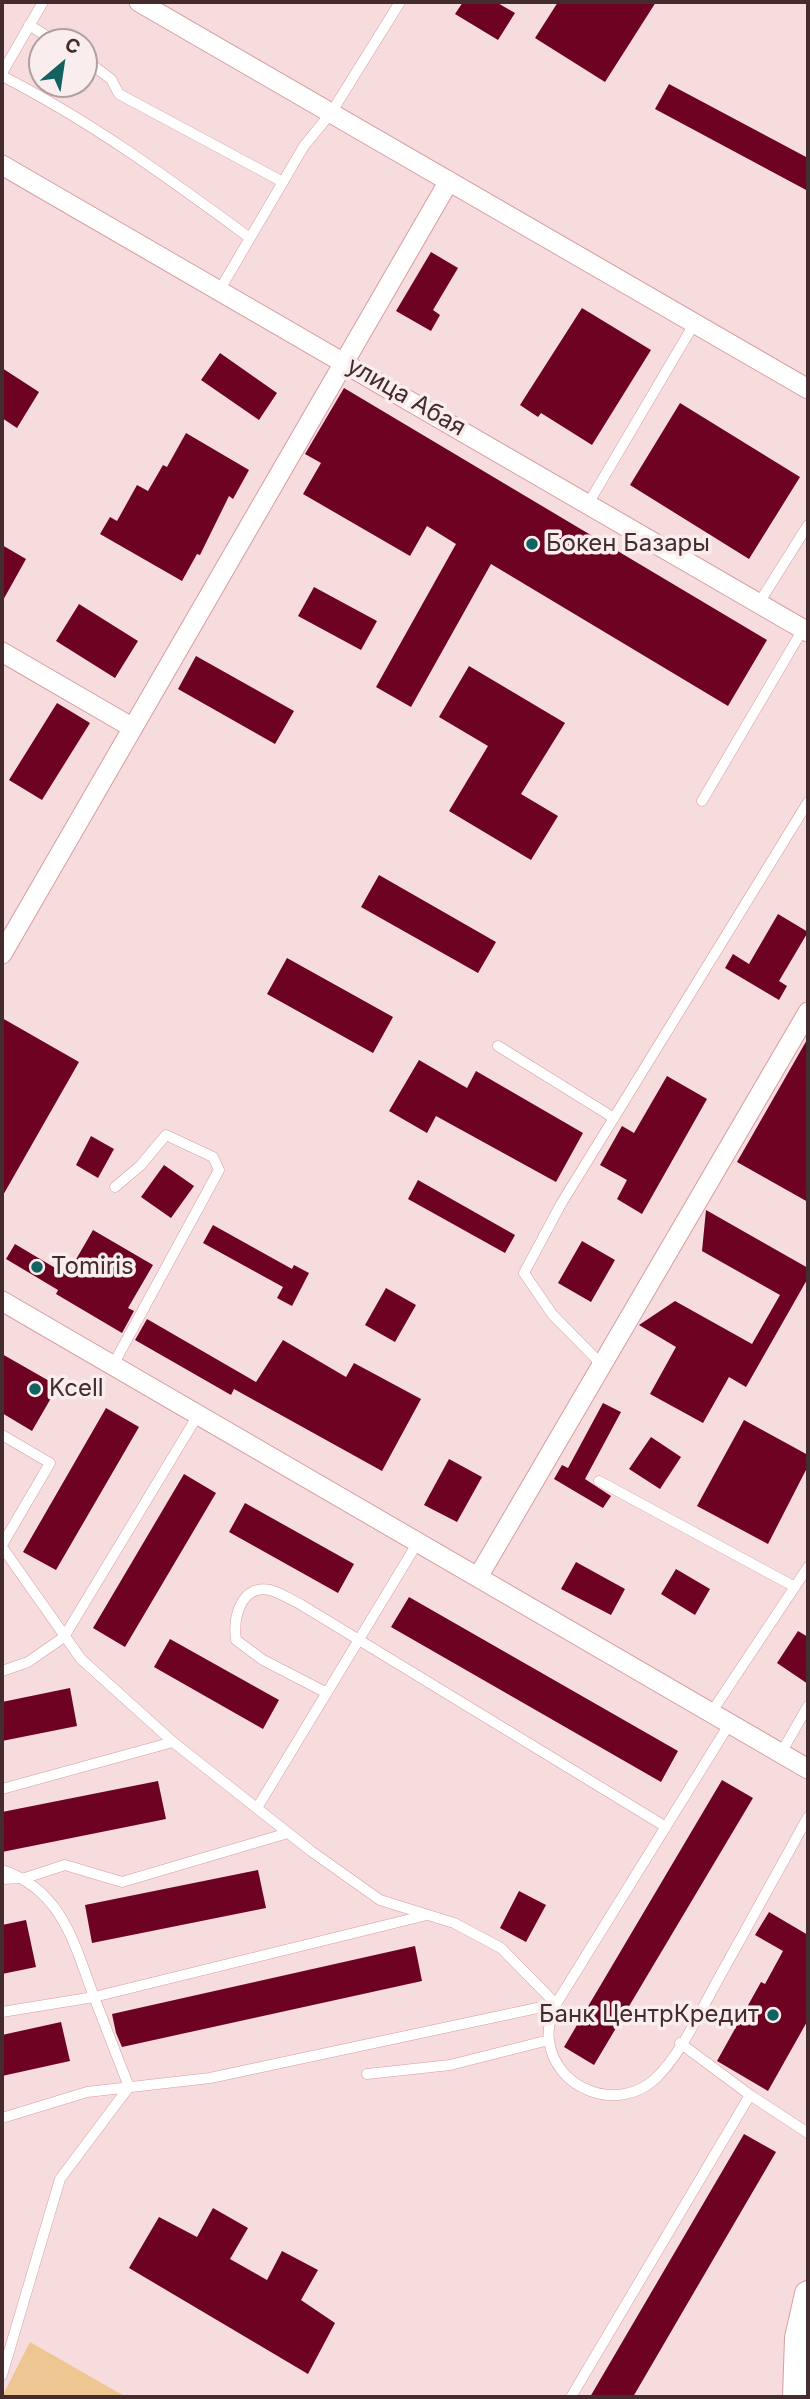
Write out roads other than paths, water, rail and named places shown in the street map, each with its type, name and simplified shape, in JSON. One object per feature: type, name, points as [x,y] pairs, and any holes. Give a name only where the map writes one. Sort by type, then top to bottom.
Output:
[{"type":"street","points":[[139,2],[808,389]]},
{"type":"street","name":"улица Абая","points":[[2,164],[806,630]]},
{"type":"street","points":[[2,954],[449,181]]},
{"type":"street","points":[[2,652],[133,728]]},
{"type":"street","points":[[478,1577],[808,1012]]},
{"type":"street","points":[[2,1301],[808,1769]]},
{"type":"street","points":[[796,2397],[798,2338],[808,2294]]},
{"type":"lane","points":[[43,2],[2,74],[129,148],[250,238]]},
{"type":"lane","points":[[219,291],[304,146],[331,113],[400,2]]},
{"type":"lane","points":[[29,25],[34,28]]},
{"type":"lane","points":[[98,69],[111,79],[119,94],[283,182]]},
{"type":"lane","points":[[588,504],[694,324]]},
{"type":"lane","points":[[759,603],[808,525]]},
{"type":"lane","points":[[702,801],[806,630]]},
{"type":"lane","points":[[602,1365],[552,1314],[524,1273],[561,1204],[808,802]]},
{"type":"lane","points":[[498,1046],[614,1118]]},
{"type":"lane","points":[[113,1365],[219,1170],[213,1157],[166,1135],[140,1166],[115,1187]]},
{"type":"lane","points":[[2,1671],[28,1662],[64,1637],[198,1415]]},
{"type":"lane","points":[[2,1435],[50,1463],[2,1546],[81,1660],[173,1742],[288,1833],[380,1900],[423,1916],[454,1923],[501,1948],[556,2004]]},
{"type":"lane","points":[[599,1481],[795,1587]]},
{"type":"lane","points":[[257,1808],[418,1542]]},
{"type":"lane","points":[[711,1713],[808,1567]]},
{"type":"lane","points":[[327,1693],[263,1660],[236,1640],[234,1624],[241,1602],[254,1591],[270,1590],[300,1604],[666,1827]]},
{"type":"lane","points":[[781,1753],[808,1706]]},
{"type":"lane","points":[[730,1723],[556,2004],[549,2025],[549,2040],[552,2054],[564,2074],[589,2092],[611,2096],[632,2093],[646,2087],[657,2077],[680,2043],[808,1817]]},
{"type":"lane","points":[[2,1789],[173,1742]]},
{"type":"lane","points":[[2,1879],[25,1878],[65,1865],[122,1882],[288,1833]]},
{"type":"lane","points":[[2,1870],[25,1878],[50,1900],[70,1932],[129,2087]]},
{"type":"lane","points":[[2,2012],[94,1997],[423,1916]]},
{"type":"lane","points":[[2,2118],[87,2092],[210,2078],[556,2004]]},
{"type":"lane","points":[[367,2074],[450,2065],[549,2040]]},
{"type":"lane","points":[[680,2043],[750,2095],[808,2133]]},
{"type":"lane","points":[[2,2375],[60,2179],[129,2087]]},
{"type":"lane","points":[[570,2397],[750,2095]]},
{"type":"place","name":"Бокен Базары","points":[[532,544]]},
{"type":"place","name":"Tomiris","points":[[37,1267]]},
{"type":"place","name":"Kcell","points":[[35,1389]]},
{"type":"place","name":"Банк ЦентрКредит","points":[[773,2015]]}]
